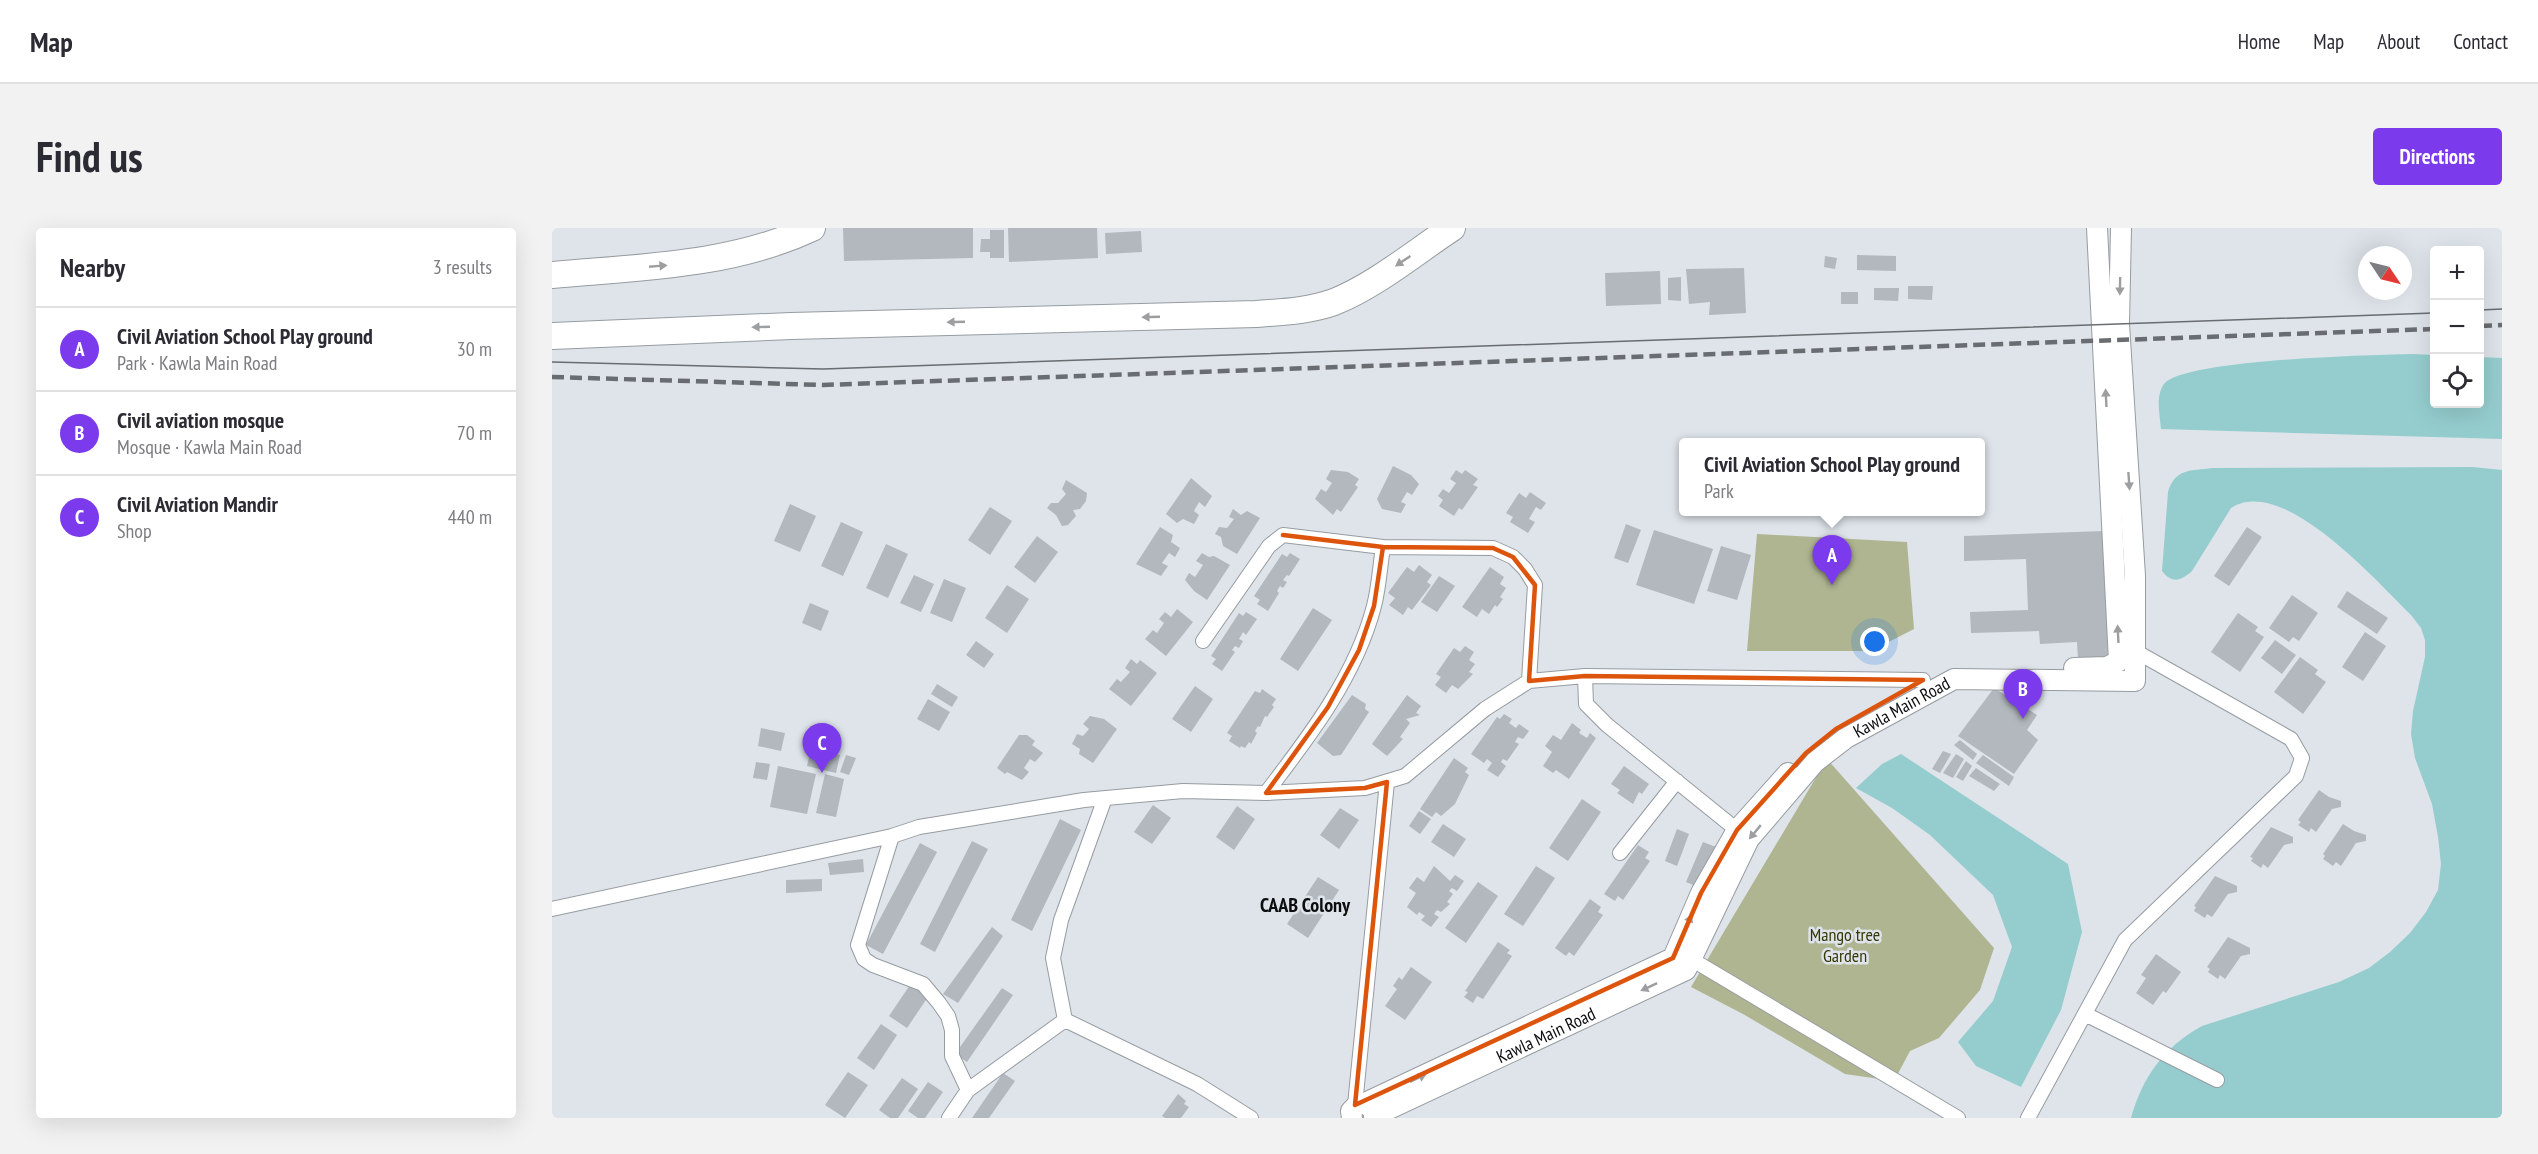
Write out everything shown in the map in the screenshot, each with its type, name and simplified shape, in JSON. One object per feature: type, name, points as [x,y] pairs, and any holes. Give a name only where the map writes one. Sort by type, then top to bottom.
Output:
[{"type":"highway","points":[[552,275],[687,263],[749,252],[812,228]]},
{"type":"highway","points":[[552,336],[791,326],[1256,314],[1301,310],[1332,302],[1360,290],[1452,228]]},
{"type":"street","name":"Kawla Main Road","points":[[1364,1112],[1673,958],[1701,893],[1737,830],[1806,753],[1836,729],[1945,671],[2107,667],[2120,661],[2097,228]]},
{"type":"street","name":"Kawla Main Road","points":[[1364,1112],[1686,970],[1749,839],[1815,762],[1846,738],[1954,680],[2135,681],[2135,576],[2119,324],[2121,228]]},
{"type":"street","points":[[1203,641],[1269,546],[1283,536],[1383,547],[1493,548],[1512,557],[1525,569],[1535,585],[1529,681]]},
{"type":"street","points":[[1266,793],[1328,706],[1359,650],[1374,606],[1383,547],[1305,538]]},
{"type":"street","points":[[2028,1118],[2126,940],[2296,776],[2302,758],[2291,739],[2135,651]]},
{"type":"street","points":[[552,909],[892,836],[919,827],[1105,798],[1184,791],[1266,793],[1365,788],[1405,776],[1485,709],[1529,681],[1585,676],[1923,681]]},
{"type":"street","points":[[1585,676],[1586,704],[1607,725],[1737,830]]},
{"type":"street","points":[[1620,853],[1677,781]]},
{"type":"street","points":[[1364,1112],[1387,782]]},
{"type":"street","points":[[1065,1020],[1053,958],[1061,920],[1105,798]]},
{"type":"street","points":[[892,836],[858,945],[864,959],[873,965],[923,984],[939,1003],[948,1016],[952,1030],[952,1056],[968,1090]]},
{"type":"street","points":[[1691,959],[1958,1118]]},
{"type":"street","points":[[2085,1014],[2217,1080]]},
{"type":"street","points":[[949,1118],[968,1090],[1065,1020]]},
{"type":"street","points":[[1065,1020],[1197,1084],[1251,1118]]},
{"type":"highlighted area","points":[[1383,547],[1493,548],[1513,557],[1535,585],[1529,681],[1585,676],[1923,680],[1836,729],[1806,753],[1737,830],[1701,893],[1673,958],[1355,1105],[1387,782],[1365,788],[1266,793],[1328,707],[1359,650],[1374,606]]},
{"type":"green space","points":[[1757,534],[1907,542],[1914,629],[1871,651],[1747,651]]},
{"type":"green space","name":"Mango tree Garden","points":[[1827,759],[1994,948],[1980,990],[1939,1038],[1910,1051],[1894,1081],[1845,1074],[1743,1014],[1691,987]]},
{"type":"water","points":[[2430,355],[2430,408],[2484,408],[2484,357],[2502,358],[2502,439],[2161,429],[2159,406],[2161,389],[2164,384],[2179,376],[2241,364],[2361,356]]},
{"type":"water","points":[[2473,467],[2502,470],[2502,1118],[2131,1118],[2142,1089],[2157,1064],[2166,1053],[2189,1034],[2202,1026],[2339,982],[2369,968],[2390,952],[2410,933],[2426,912],[2438,890],[2441,864],[2432,804],[2415,758],[2411,734],[2413,711],[2425,657],[2425,640],[2421,628],[2376,580],[2328,536],[2302,518],[2276,506],[2252,501],[2231,508],[2192,571],[2177,580],[2169,578],[2162,571],[2168,492],[2171,484],[2185,472],[2212,468]]},
{"type":"water","points":[[1901,754],[2068,864],[2082,932],[2061,1010],[2021,1087],[1976,1066],[1958,1042],[1993,1001],[2012,947],[1993,895],[1930,835],[1892,808],[1856,788],[1882,764]]},
{"type":"building","points":[[843,228],[973,228],[973,258],[844,261]]},
{"type":"building","points":[[1008,228],[1097,228],[1098,258],[1009,262]]},
{"type":"building","points":[[990,230],[1004,230],[1004,258],[990,258],[990,252],[980,252],[981,239],[990,239]]},
{"type":"building","points":[[1141,231],[1142,252],[1106,254],[1105,233]]},
{"type":"building","points":[[1857,255],[1896,256],[1896,271],[1857,270]]},
{"type":"building","points":[[1825,256],[1837,258],[1835,269],[1824,267]]},
{"type":"building","points":[[1744,268],[1746,313],[1709,315],[1710,302],[1689,304],[1686,269]]},
{"type":"building","points":[[1660,271],[1661,304],[1606,306],[1605,273]]},
{"type":"building","points":[[1681,277],[1681,301],[1668,300],[1668,278]]},
{"type":"building","points":[[1908,286],[1933,286],[1932,300],[1908,299]]},
{"type":"building","points":[[1874,288],[1899,288],[1898,301],[1874,300]]},
{"type":"building","points":[[1841,292],[1858,292],[1858,304],[1841,304]]},
{"type":"building","points":[[1393,466],[1411,475],[1419,484],[1412,495],[1407,492],[1401,502],[1406,504],[1401,513],[1382,509],[1377,499]]},
{"type":"building","points":[[1331,470],[1348,472],[1359,479],[1355,485],[1358,487],[1341,512],[1337,509],[1333,515],[1315,499],[1321,489],[1326,492],[1332,483],[1326,479]]},
{"type":"building","points":[[1456,470],[1462,474],[1465,470],[1478,479],[1473,485],[1478,487],[1462,510],[1459,508],[1454,516],[1439,506],[1443,500],[1438,496],[1443,489],[1449,493],[1456,483],[1450,479]]},
{"type":"building","points":[[1191,478],[1212,496],[1205,507],[1199,502],[1194,511],[1199,515],[1194,524],[1183,519],[1177,523],[1166,514]]},
{"type":"building","points":[[1066,480],[1087,493],[1086,501],[1080,509],[1073,510],[1076,516],[1068,525],[1062,526],[1056,515],[1047,508],[1051,503],[1058,503],[1066,494],[1062,489]]},
{"type":"building","points":[[1530,492],[1546,503],[1541,510],[1536,507],[1529,519],[1535,522],[1528,533],[1510,522],[1513,517],[1506,513],[1519,493],[1526,498]]},
{"type":"building","points":[[790,504],[816,516],[800,552],[774,541]]},
{"type":"building","points":[[990,507],[1012,521],[990,555],[968,540]]},
{"type":"building","points":[[1233,509],[1241,515],[1247,511],[1260,518],[1237,554],[1223,546],[1221,537],[1215,534],[1219,527],[1227,528],[1234,519],[1229,517]]},
{"type":"building","points":[[841,522],[863,532],[843,576],[821,566]]},
{"type":"building","points":[[1626,524],[1641,530],[1628,563],[1614,558]]},
{"type":"building","points":[[1160,527],[1173,535],[1171,542],[1180,548],[1175,557],[1169,553],[1162,563],[1168,566],[1161,576],[1136,564]]},
{"type":"building","points":[[2247,527],[2262,537],[2229,586],[2214,576]]},
{"type":"building","points":[[1654,530],[1713,549],[1694,604],[1636,585]]},
{"type":"building","points":[[2104,531],[2108,659],[2078,660],[2077,642],[2040,644],[2039,631],[1971,633],[1970,612],[2028,610],[2026,559],[1964,561],[1964,536]]},
{"type":"building","points":[[1037,536],[1058,552],[1035,583],[1014,567]]},
{"type":"building","points":[[886,544],[908,554],[888,598],[866,588]]},
{"type":"building","points":[[1721,546],[1751,555],[1737,600],[1707,591]]},
{"type":"building","points":[[1202,553],[1209,557],[1214,556],[1230,565],[1207,600],[1194,591],[1185,580],[1189,573],[1195,577],[1203,565],[1196,561]]},
{"type":"building","points":[[1290,553],[1300,559],[1289,576],[1287,575],[1283,580],[1287,582],[1283,588],[1280,586],[1277,591],[1279,593],[1268,611],[1257,604],[1260,600],[1254,596],[1282,554],[1287,557]]},
{"type":"building","points":[[1419,565],[1432,575],[1427,582],[1431,585],[1412,610],[1408,607],[1403,615],[1389,605],[1395,598],[1388,593],[1407,567],[1414,572]]},
{"type":"building","points":[[1490,567],[1504,577],[1500,584],[1506,588],[1500,597],[1503,599],[1497,607],[1495,605],[1489,614],[1482,609],[1477,617],[1462,607]]},
{"type":"building","points":[[914,575],[934,584],[921,612],[900,603]]},
{"type":"building","points":[[1439,576],[1455,586],[1437,612],[1421,602]]},
{"type":"building","points":[[944,579],[966,588],[952,622],[930,613]]},
{"type":"building","points":[[1007,585],[1029,599],[1007,633],[985,618]]},
{"type":"building","points":[[2347,591],[2388,618],[2377,634],[2337,607]]},
{"type":"building","points":[[2292,595],[2318,613],[2299,641],[2293,637],[2289,642],[2269,628]]},
{"type":"building","points":[[810,603],[829,611],[821,631],[802,623]]},
{"type":"building","points":[[1313,608],[1332,620],[1298,671],[1280,659]]},
{"type":"building","points":[[1177,609],[1193,622],[1166,656],[1145,639],[1153,630],[1157,633],[1164,623],[1159,619],[1165,612],[1171,617]]},
{"type":"building","points":[[1246,612],[1257,619],[1246,635],[1243,632],[1239,639],[1243,641],[1239,648],[1235,646],[1232,650],[1235,652],[1222,671],[1212,664],[1216,659],[1211,656],[1239,613],[1243,616]]},
{"type":"building","points":[[2238,613],[2258,627],[2255,631],[2264,637],[2240,672],[2211,652]]},
{"type":"building","points":[[2365,632],[2386,646],[2363,681],[2342,667]]},
{"type":"building","points":[[2275,640],[2296,655],[2282,674],[2261,658]]},
{"type":"building","points":[[976,641],[994,654],[984,668],[966,655]]},
{"type":"building","points":[[1465,646],[1474,652],[1469,660],[1475,664],[1469,672],[1473,674],[1458,689],[1452,685],[1446,693],[1435,685],[1441,677],[1436,674],[1454,648],[1460,652]]},
{"type":"building","points":[[2300,657],[2318,670],[2315,674],[2326,682],[2303,714],[2274,692]]},
{"type":"building","points":[[1131,659],[1137,664],[1140,660],[1157,673],[1131,706],[1109,689],[1117,679],[1121,682],[1130,672],[1125,668]]},
{"type":"building","points":[[937,684],[958,697],[952,707],[931,694]]},
{"type":"building","points":[[1195,686],[1213,699],[1191,732],[1172,719]]},
{"type":"building","points":[[1994,688],[2037,715],[2027,730],[2038,740],[2014,774],[1958,736]]},
{"type":"building","points":[[1262,689],[1276,699],[1272,705],[1274,707],[1267,717],[1265,716],[1260,727],[1258,726],[1251,744],[1249,742],[1245,748],[1241,746],[1240,748],[1229,741],[1232,736],[1227,733],[1255,691],[1260,693]]},
{"type":"building","points":[[1352,695],[1366,704],[1365,709],[1369,712],[1341,755],[1333,756],[1317,743]]},
{"type":"building","points":[[1407,695],[1421,706],[1416,713],[1420,715],[1406,719],[1410,723],[1400,737],[1403,739],[1387,756],[1372,744]]},
{"type":"building","points":[[928,699],[950,712],[939,731],[917,719]]},
{"type":"building","points":[[1504,714],[1512,719],[1509,723],[1516,728],[1519,724],[1529,731],[1523,739],[1518,737],[1515,742],[1519,744],[1507,761],[1503,759],[1501,762],[1506,766],[1498,777],[1487,770],[1492,763],[1487,759],[1484,763],[1471,754],[1497,717],[1500,719]]},
{"type":"building","points":[[1090,716],[1104,719],[1117,729],[1093,763],[1079,754],[1080,749],[1072,744],[1077,734],[1083,736],[1089,729],[1083,724]]},
{"type":"building","points":[[1572,723],[1581,730],[1579,733],[1587,738],[1590,733],[1596,738],[1569,779],[1556,770],[1553,773],[1543,766],[1552,752],[1545,746],[1553,735],[1561,740]]},
{"type":"building","points":[[761,728],[785,733],[781,751],[758,746]]},
{"type":"building","points":[[1019,735],[1027,735],[1035,741],[1032,745],[1043,753],[1035,762],[1030,759],[1024,768],[1029,772],[1022,780],[1007,772],[1005,774],[997,768]]},
{"type":"building","points":[[1960,740],[1977,754],[1973,760],[1954,745]]},
{"type":"building","points":[[811,748],[840,755],[836,773],[807,766]]},
{"type":"building","points":[[1943,751],[1951,754],[1940,773],[1932,769]]},
{"type":"building","points":[[1956,754],[1964,759],[1953,778],[1943,773]]},
{"type":"building","points":[[846,755],[856,758],[849,775],[840,772]]},
{"type":"building","points":[[1983,755],[2014,777],[2009,786],[1976,763]]},
{"type":"building","points":[[1454,758],[1468,768],[1465,772],[1469,775],[1455,804],[1441,816],[1436,812],[1432,817],[1420,809]]},
{"type":"building","points":[[1966,761],[1972,766],[1963,781],[1956,777]]},
{"type":"building","points":[[756,762],[770,764],[767,780],[753,778]]},
{"type":"building","points":[[778,766],[816,774],[807,814],[770,807]]},
{"type":"building","points":[[1624,766],[1649,784],[1642,794],[1639,792],[1633,804],[1617,793],[1620,790],[1611,784]]},
{"type":"building","points":[[1976,768],[2000,784],[1994,791],[1969,776]]},
{"type":"building","points":[[825,774],[844,779],[836,817],[816,813]]},
{"type":"building","points":[[2319,790],[2341,801],[2341,807],[2332,809],[2316,832],[2311,828],[2309,832],[2298,825],[2301,822],[2298,820]]},
{"type":"building","points":[[1582,799],[1601,812],[1568,861],[1549,848]]},
{"type":"building","points":[[1153,805],[1171,818],[1152,844],[1134,832]]},
{"type":"building","points":[[1237,806],[1255,819],[1234,850],[1216,837]]},
{"type":"building","points":[[1340,808],[1359,820],[1339,849],[1320,835]]},
{"type":"building","points":[[1419,811],[1431,819],[1420,834],[1409,826]]},
{"type":"building","points":[[1060,819],[1081,830],[1032,931],[1011,920]]},
{"type":"building","points":[[1443,824],[1466,839],[1454,857],[1431,842]]},
{"type":"building","points":[[2343,824],[2366,835],[2366,841],[2356,843],[2341,866],[2336,862],[2333,866],[2323,859],[2325,856],[2323,854]]},
{"type":"building","points":[[2271,827],[2293,837],[2293,843],[2284,845],[2268,868],[2263,864],[2261,868],[2251,861],[2253,858],[2250,857]]},
{"type":"building","points":[[1677,829],[1689,834],[1677,866],[1665,861]]},
{"type":"building","points":[[972,841],[988,849],[935,952],[920,944]]},
{"type":"building","points":[[1703,842],[1716,847],[1698,887],[1686,882]]},
{"type":"building","points":[[920,843],[937,852],[883,954],[866,945]]},
{"type":"building","points":[[1638,845],[1649,852],[1645,858],[1650,861],[1623,900],[1618,896],[1615,901],[1604,894]]},
{"type":"building","points":[[863,859],[864,872],[830,875],[828,863]]},
{"type":"building","points":[[1434,866],[1450,881],[1455,875],[1464,881],[1457,891],[1452,888],[1449,891],[1453,894],[1447,902],[1450,904],[1441,912],[1437,910],[1434,914],[1439,917],[1431,927],[1421,920],[1425,916],[1419,912],[1417,915],[1407,907],[1416,893],[1409,888],[1417,877],[1424,882]]},
{"type":"building","points":[[1536,866],[1555,878],[1523,926],[1504,914]]},
{"type":"building","points":[[2215,876],[2237,886],[2237,892],[2228,894],[2212,917],[2207,914],[2205,918],[2194,911],[2196,907],[2194,906]]},
{"type":"building","points":[[1318,877],[1339,890],[1308,938],[1287,924]]},
{"type":"building","points":[[822,879],[822,891],[786,893],[786,880]]},
{"type":"building","points":[[1478,882],[1498,896],[1466,943],[1445,928]]},
{"type":"building","points":[[1590,899],[1601,907],[1598,912],[1603,915],[1574,956],[1569,952],[1566,956],[1555,948]]},
{"type":"building","points":[[992,927],[1003,936],[958,1003],[943,994]]},
{"type":"building","points":[[2228,937],[2250,948],[2250,954],[2241,956],[2225,979],[2220,975],[2218,979],[2208,972],[2210,969],[2207,967]]},
{"type":"building","points":[[1498,942],[1510,950],[1507,953],[1512,956],[1483,999],[1477,996],[1473,1003],[1464,997],[1468,992],[1465,991]]},
{"type":"building","points":[[2156,954],[2181,972],[2166,993],[2163,991],[2153,1005],[2136,993],[2146,978],[2141,975]]},
{"type":"building","points":[[1411,967],[1432,982],[1405,1020],[1385,1006],[1397,989],[1393,986],[1399,977],[1402,980]]},
{"type":"building","points":[[912,982],[930,994],[907,1028],[889,1016]]},
{"type":"building","points":[[1002,988],[1013,995],[967,1062],[955,1054]]},
{"type":"building","points":[[881,1024],[897,1035],[874,1070],[857,1058]]},
{"type":"building","points":[[848,1072],[868,1085],[845,1118],[825,1105]]},
{"type":"building","points":[[1003,1073],[1015,1081],[989,1118],[972,1118]]},
{"type":"building","points":[[902,1078],[918,1089],[898,1118],[890,1118],[879,1110]]},
{"type":"building","points":[[928,1082],[943,1092],[925,1118],[918,1118],[908,1111]]},
{"type":"building","points":[[1178,1094],[1186,1101],[1184,1104],[1189,1107],[1181,1118],[1165,1118],[1162,1116]]},
{"type":"tram line","points":[[2484,310],[2502,309]]},
{"type":"tram line","points":[[552,362],[823,369],[2430,313]]},
{"type":"railway","points":[[2484,326],[2502,325]]},
{"type":"railway","points":[[552,377],[823,385],[2430,329]]},
{"type":"place","name":"Civil Aviation School Play ground","points":[[1832,585]]},
{"type":"place","name":"Civil aviation mosque","points":[[2023,719]]},
{"type":"place","name":"Civil Aviation Mandir","points":[[822,773]]},
{"type":"district","name":"CAAB Colony","points":[[1305,905]]}]
